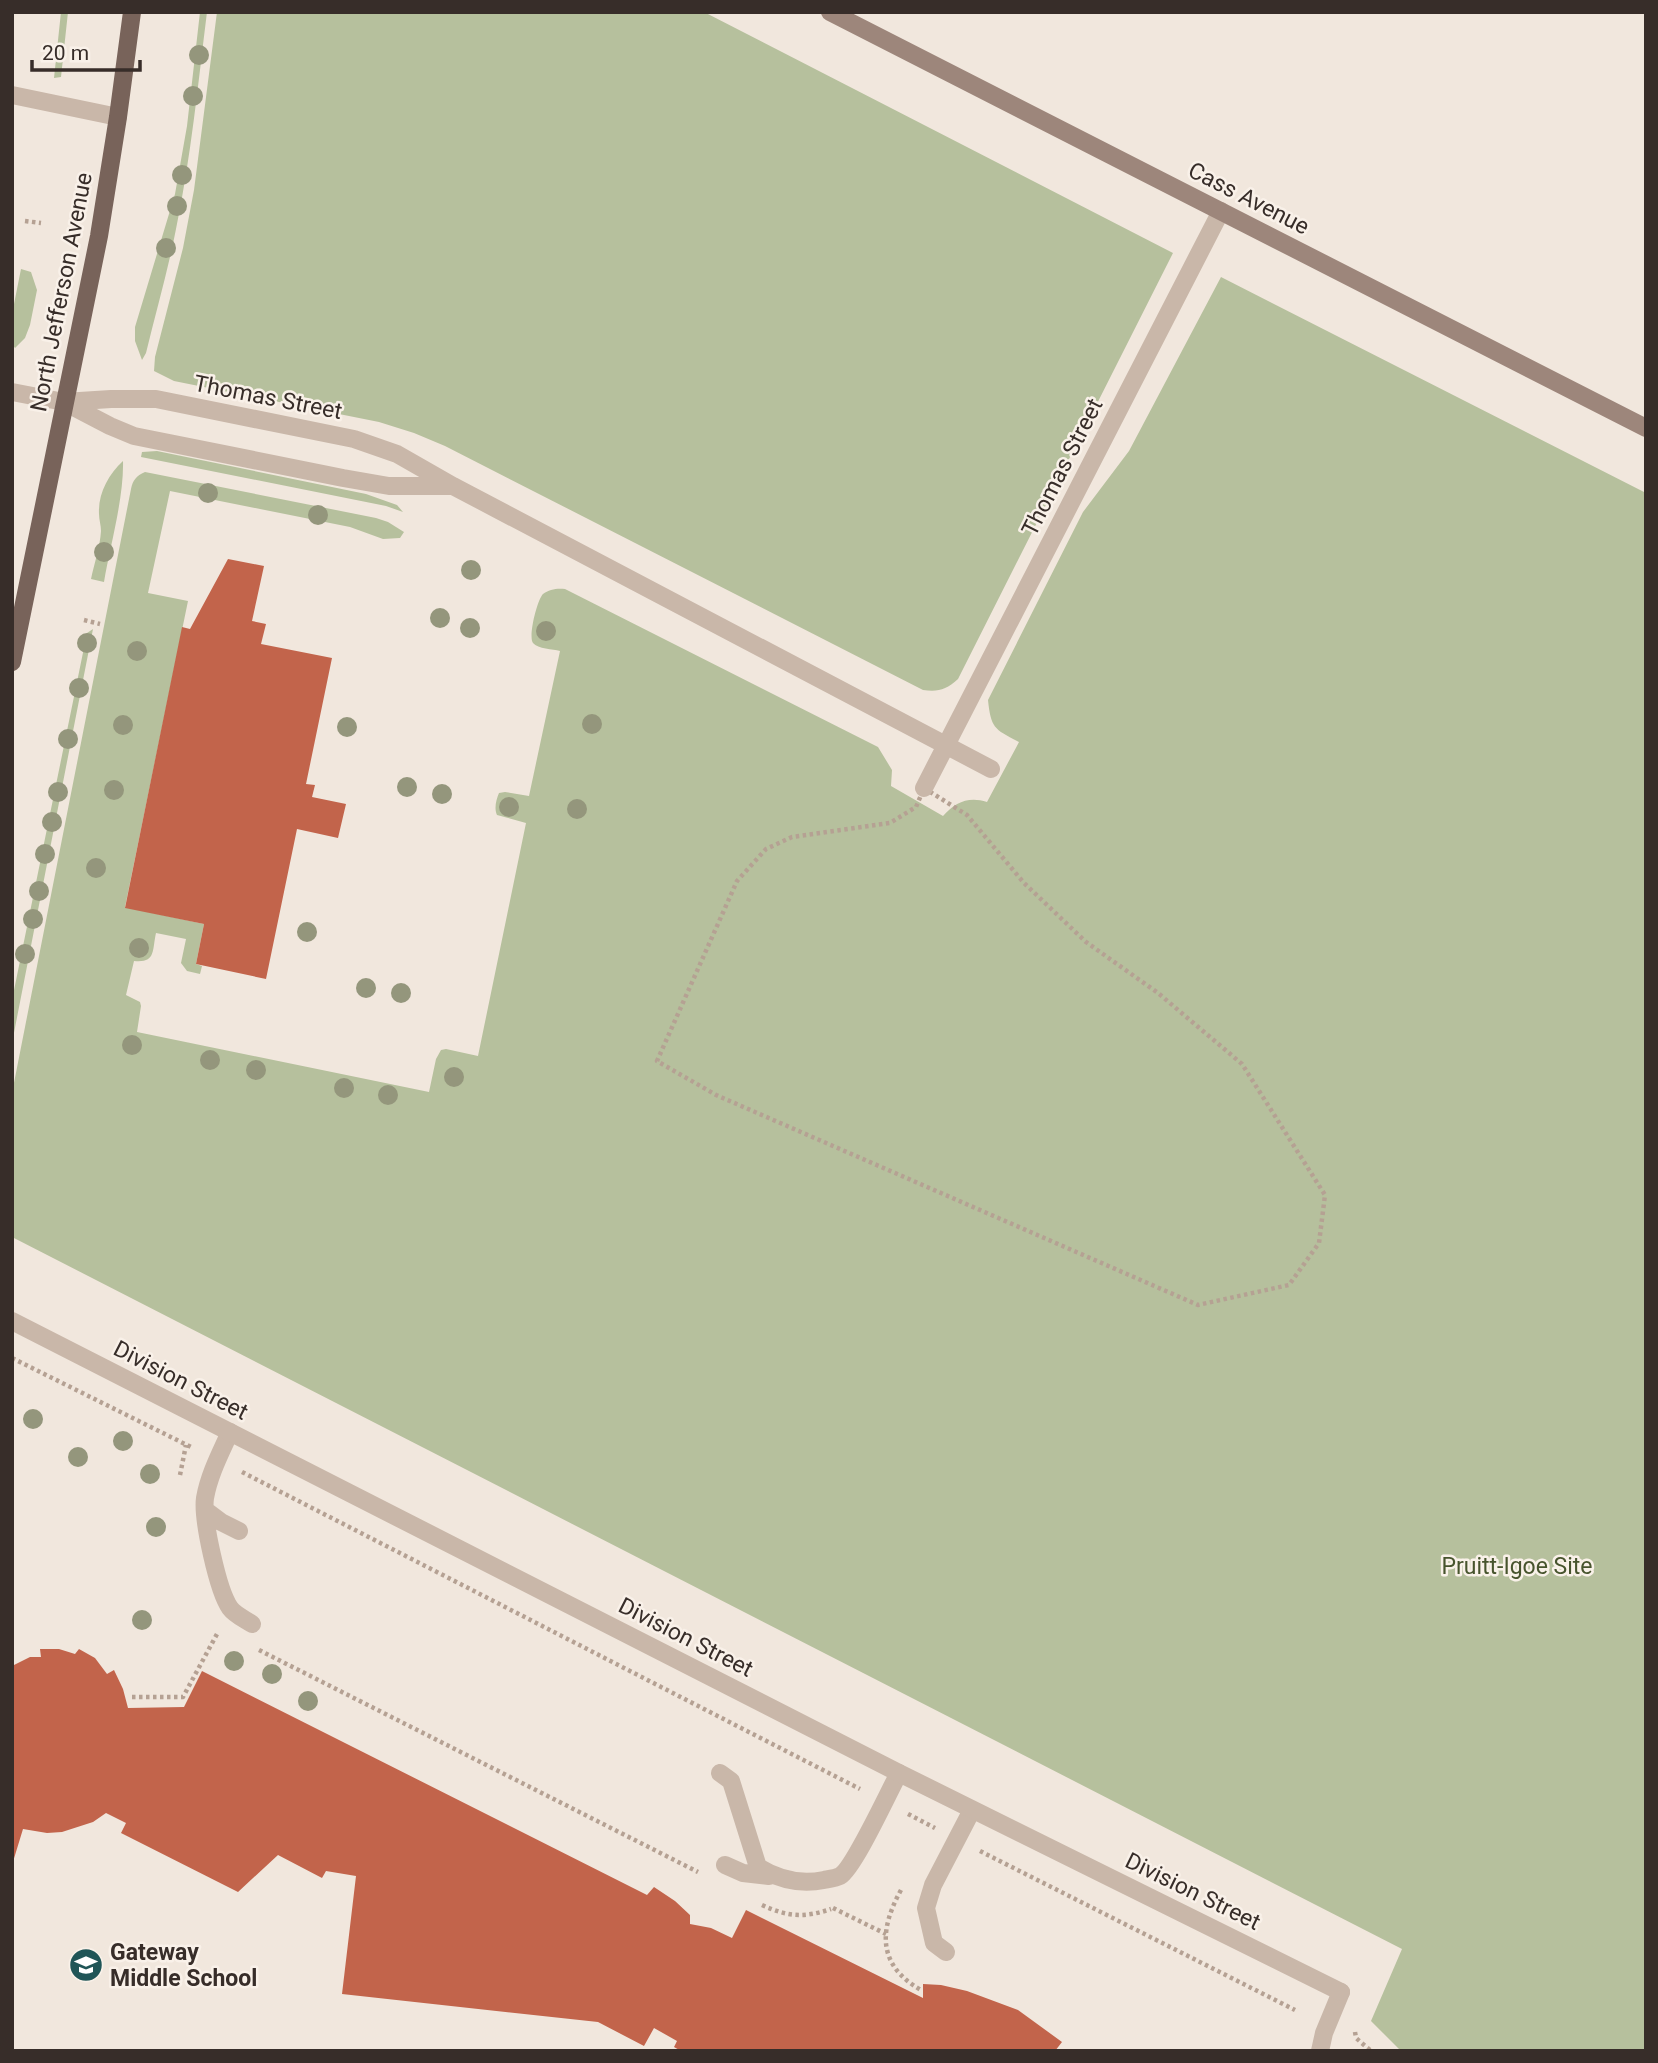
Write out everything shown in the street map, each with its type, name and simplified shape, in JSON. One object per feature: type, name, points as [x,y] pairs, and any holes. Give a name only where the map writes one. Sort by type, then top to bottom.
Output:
[{"type":"main road","name":"North Jefferson Avenue","points":[[13,657],[99,236],[132,12]]},
{"type":"main road","name":"Cass Avenue","points":[[830,12],[1646,428]]},
{"type":"street","points":[[12,95],[118,117]]},
{"type":"street","name":"Thomas Street","points":[[924,788],[1221,211]]},
{"type":"street","name":"Thomas Street","points":[[12,392],[64,402],[156,399],[354,439],[397,454],[991,769]]},
{"type":"street","name":"Thomas Street","points":[[64,402],[134,436],[389,486],[453,486]]},
{"type":"street","name":"Division Street","points":[[12,1321],[972,1810],[1341,1992],[1324,2033],[1320,2051]]},
{"type":"street","points":[[230,1433],[210,1477],[205,1510],[211,1547],[224,1596],[232,1611],[252,1624]]},
{"type":"street","points":[[205,1510],[239,1531]]},
{"type":"street","points":[[720,1773],[731,1781],[758,1867],[773,1876]]},
{"type":"street","points":[[725,1865],[743,1873],[790,1881],[812,1882],[840,1876],[852,1863],[899,1773]]},
{"type":"street","points":[[946,1952],[934,1942],[926,1909],[933,1885],[972,1810]]},
{"type":"path","points":[[25,221],[41,223]]},
{"type":"path","points":[[83,621],[100,624]]},
{"type":"path","points":[[924,788],[967,815],[1024,883],[1086,942],[1158,993],[1242,1064],[1325,1195],[1319,1244],[1289,1285],[1198,1305],[716,1095],[657,1061],[737,881],[766,849],[792,837],[890,823],[916,807],[924,788]]},
{"type":"path","points":[[12,1358],[1295,2010]]},
{"type":"path","points":[[180,1481],[186,1445]]},
{"type":"path","points":[[132,1698],[183,1697],[219,1630],[215,1625]]},
{"type":"path","points":[[257,1649],[704,1875]]},
{"type":"path","points":[[753,1900],[778,1913],[805,1916],[839,1904]]},
{"type":"path","points":[[833,1908],[886,1934]]},
{"type":"green space","points":[[61,12],[68,12],[61,77],[54,78]]},
{"type":"green space","points":[[200,12],[207,12],[186,175],[169,260],[142,360],[135,341],[135,327],[175,194],[187,126]]},
{"type":"green space","points":[[217,12],[704,12],[1173,253],[958,679],[942,689],[923,690],[445,446],[414,433],[379,422],[174,381],[154,371],[194,190]]},
{"type":"green space","points":[[21,269],[31,272],[37,290],[30,325],[25,338],[15,348],[12,344],[12,314]]},
{"type":"green space","name":"Pruitt-Igoe Site","points":[[1221,277],[1646,493],[1646,2051],[1401,2051],[1371,2021],[1402,1949],[12,1237],[12,1093],[131,489],[137,477],[145,472],[376,518],[404,532],[400,538],[383,539],[350,527],[170,491],[148,593],[188,601],[125,907],[204,924],[196,964],[202,966],[200,974],[187,971],[181,963],[186,939],[156,933],[150,958],[134,961],[126,995],[140,1002],[137,1032],[429,1092],[436,1059],[441,1050],[478,1056],[526,823],[497,815],[496,801],[499,793],[505,792],[529,796],[560,651],[533,643],[534,618],[543,594],[554,589],[565,589],[878,747],[892,770],[891,786],[943,816],[963,801],[987,802],[1019,742],[995,727],[988,700],[1083,512],[1129,451]]},
{"type":"green space","points":[[157,451],[366,494],[397,505],[403,512],[386,506],[141,457],[142,452]]},
{"type":"green space","points":[[123,461],[119,506],[104,582],[91,579],[101,529],[100,499],[113,472]]},
{"type":"green space","points":[[93,629],[12,1043],[12,1000],[87,633]]},
{"type":"building","points":[[228,559],[264,566],[252,621],[266,624],[261,644],[332,658],[306,784],[315,785],[312,797],[346,804],[338,838],[297,829],[266,979],[196,964],[204,924],[125,908],[182,627],[190,629]]},
{"type":"building","points":[[40,1649],[59,1649],[75,1654],[79,1649],[95,1658],[107,1674],[114,1670],[128,1708],[184,1707],[202,1671],[647,1895],[654,1887],[690,1915],[690,1924],[711,1928],[732,1938],[746,1910],[923,1998],[923,1984],[967,1991],[1018,2010],[1062,2042],[1055,2051],[681,2051],[674,2047],[677,2041],[654,2028],[644,2046],[598,2022],[342,1994],[356,1876],[326,1871],[322,1878],[278,1855],[238,1892],[121,1833],[126,1823],[106,1813],[93,1822],[62,1832],[47,1833],[23,1829],[12,1865],[12,1661],[14,1665],[30,1657],[41,1657]]},
{"type":"place","name":"Gateway Middle School","points":[[86,1965]]}]
